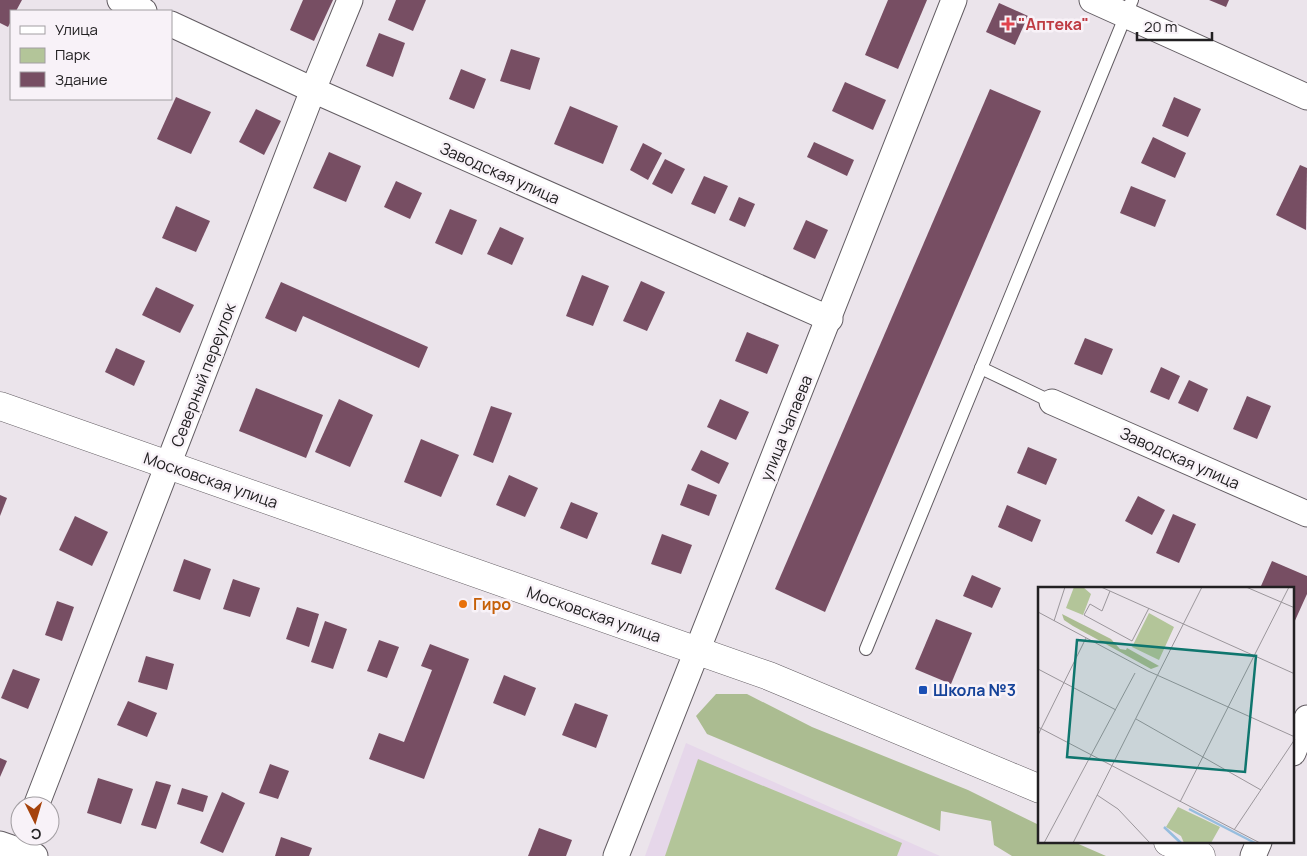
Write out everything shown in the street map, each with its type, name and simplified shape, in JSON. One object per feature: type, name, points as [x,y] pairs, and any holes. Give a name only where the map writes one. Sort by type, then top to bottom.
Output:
[{"type":"main road","name":"Московская улица","points":[[0,406],[769,676],[1038,788]]},
{"type":"main road","points":[[1173,844],[1201,856]]},
{"type":"street","points":[[120,0],[142,10]]},
{"type":"street","name":"Северный переулок","points":[[40,796],[313,90],[350,0]]},
{"type":"street","name":"улица Чапаева","points":[[616,856],[830,319],[954,0]]},
{"type":"street","points":[[1092,0],[1129,8],[1307,97]]},
{"type":"street","name":"Заводская улица","points":[[172,24],[313,90],[830,319]]},
{"type":"street","name":"Заводская улица","points":[[1052,402],[1307,514]]},
{"type":"street","points":[[1294,750],[1307,718]]},
{"type":"street","points":[[1253,856],[1257,844]]},
{"type":"lane","points":[[866,649],[1129,8]]},
{"type":"lane","points":[[981,368],[1052,402]]},
{"type":"shaded area","points":[[686,743],[940,856],[645,856]]},
{"type":"green space","points":[[716,694],[747,694],[812,727],[968,790],[1038,825],[1038,844],[1079,844],[1106,856],[1012,856],[994,845],[991,821],[941,811],[940,831],[707,734],[696,716]]},
{"type":"green space","points":[[698,759],[902,843],[897,856],[665,856]]},
{"type":"building","points":[[0,0],[22,0],[17,10],[10,10],[10,23],[8,27],[0,23]]},
{"type":"building","points":[[303,0],[333,0],[314,41],[290,30]]},
{"type":"building","points":[[396,0],[426,0],[413,31],[388,20]]},
{"type":"building","points":[[888,0],[927,0],[898,69],[865,55]]},
{"type":"building","points":[[1209,0],[1229,0],[1226,7]]},
{"type":"building","points":[[999,3],[1028,16],[1015,45],[986,32]]},
{"type":"building","points":[[379,33],[405,43],[393,77],[366,66]]},
{"type":"building","points":[[511,49],[540,58],[530,90],[500,81]]},
{"type":"building","points":[[461,69],[486,79],[474,109],[449,99]]},
{"type":"building","points":[[845,82],[886,100],[873,130],[832,111]]},
{"type":"building","points":[[990,89],[1041,111],[825,612],[775,589]]},
{"type":"building","points":[[176,97],[211,112],[191,154],[157,139]]},
{"type":"building","points":[[1174,97],[1201,109],[1188,137],[1162,126]]},
{"type":"building","points":[[570,106],[618,126],[603,164],[554,144]]},
{"type":"building","points":[[256,109],[281,121],[264,155],[239,142]]},
{"type":"building","points":[[1153,137],[1186,153],[1175,178],[1141,163]]},
{"type":"building","points":[[814,142],[854,160],[847,176],[807,157]]},
{"type":"building","points":[[643,143],[662,153],[648,180],[630,170]]},
{"type":"building","points":[[329,152],[361,166],[346,202],[313,188]]},
{"type":"building","points":[[665,159],[685,169],[672,194],[652,184]]},
{"type":"building","points":[[1300,165],[1307,168],[1306,230],[1276,215]]},
{"type":"building","points":[[704,176],[728,186],[715,214],[691,204]]},
{"type":"building","points":[[396,181],[422,193],[410,219],[384,207]]},
{"type":"building","points":[[1131,186],[1166,200],[1155,227],[1120,213]]},
{"type":"building","points":[[739,197],[755,204],[745,227],[729,220]]},
{"type":"building","points":[[176,206],[210,221],[196,252],[162,238]]},
{"type":"building","points":[[450,209],[477,220],[462,255],[435,243]]},
{"type":"building","points":[[806,220],[828,230],[815,259],[793,249]]},
{"type":"building","points":[[500,227],[524,238],[512,265],[487,254]]},
{"type":"building","points":[[582,275],[609,286],[593,326],[566,316]]},
{"type":"building","points":[[641,281],[665,292],[647,331],[623,321]]},
{"type":"building","points":[[281,282],[428,347],[419,368],[303,316],[296,332],[265,318]]},
{"type":"building","points":[[156,287],[194,305],[180,333],[142,315]]},
{"type":"building","points":[[747,332],[779,345],[767,374],[735,361]]},
{"type":"building","points":[[1085,338],[1113,349],[1102,375],[1074,364]]},
{"type":"building","points":[[116,348],[145,361],[134,386],[105,372]]},
{"type":"building","points":[[1161,367],[1180,376],[1169,400],[1150,392]]},
{"type":"building","points":[[1189,380],[1208,389],[1198,412],[1178,403]]},
{"type":"building","points":[[256,388],[323,415],[306,458],[239,431]]},
{"type":"building","points":[[1247,396],[1271,406],[1257,439],[1233,429]]},
{"type":"building","points":[[339,399],[373,415],[350,467],[315,452]]},
{"type":"building","points":[[720,399],[749,412],[736,440],[707,427]]},
{"type":"building","points":[[491,406],[512,413],[493,463],[473,455]]},
{"type":"building","points":[[421,439],[459,455],[441,497],[404,482]]},
{"type":"building","points":[[1028,447],[1057,459],[1046,485],[1017,473]]},
{"type":"building","points":[[701,450],[729,463],[719,484],[691,470]]},
{"type":"building","points":[[509,475],[538,488],[525,517],[496,505]]},
{"type":"building","points":[[688,484],[717,495],[709,516],[680,505]]},
{"type":"building","points":[[0,495],[7,498],[0,516]]},
{"type":"building","points":[[1138,496],[1165,510],[1152,535],[1125,521]]},
{"type":"building","points":[[571,502],[598,513],[587,539],[560,528]]},
{"type":"building","points":[[1007,505],[1041,520],[1032,542],[998,527]]},
{"type":"building","points":[[1173,514],[1196,524],[1179,563],[1156,553]]},
{"type":"building","points":[[75,516],[108,532],[92,566],[59,550]]},
{"type":"building","points":[[662,534],[692,545],[681,574],[651,564]]},
{"type":"building","points":[[184,559],[211,569],[200,600],[173,591]]},
{"type":"building","points":[[1272,561],[1307,576],[1307,594],[1294,623],[1294,587],[1261,586]]},
{"type":"building","points":[[972,575],[1001,588],[992,608],[963,596]]},
{"type":"building","points":[[233,579],[260,588],[250,617],[223,609]]},
{"type":"building","points":[[57,601],[74,607],[62,641],[45,635]]},
{"type":"building","points":[[297,607],[319,614],[309,647],[286,639]]},
{"type":"building","points":[[936,619],[972,633],[951,684],[915,669]]},
{"type":"building","points":[[325,621],[347,629],[333,669],[311,662]]},
{"type":"building","points":[[379,640],[399,647],[387,678],[367,671]]},
{"type":"building","points":[[430,644],[469,659],[424,779],[369,759],[379,733],[404,742],[432,670],[421,666]]},
{"type":"building","points":[[146,656],[174,664],[167,690],[138,682]]},
{"type":"building","points":[[13,669],[40,679],[28,709],[1,698]]},
{"type":"building","points":[[504,675],[536,688],[525,716],[493,703]]},
{"type":"building","points":[[128,701],[157,713],[147,737],[117,725]]},
{"type":"building","points":[[575,703],[608,715],[596,748],[562,735]]},
{"type":"building","points":[[0,758],[7,761],[0,777]]},
{"type":"building","points":[[270,764],[289,771],[278,799],[259,793]]},
{"type":"building","points":[[98,778],[133,789],[121,824],[87,813]]},
{"type":"building","points":[[156,781],[171,785],[156,829],[141,825]]},
{"type":"building","points":[[182,788],[208,796],[203,812],[177,804]]},
{"type":"building","points":[[222,792],[245,803],[223,853],[200,843]]},
{"type":"building","points":[[539,828],[572,840],[566,856],[528,856]]},
{"type":"building","points":[[281,837],[312,848],[309,856],[275,856]]},
{"type":"place","name":"\"Аптека\"","points":[[1008,24]]},
{"type":"place","name":"Гиро","points":[[463,604]]},
{"type":"place","name":"Школа №3","points":[[923,690]]}]
